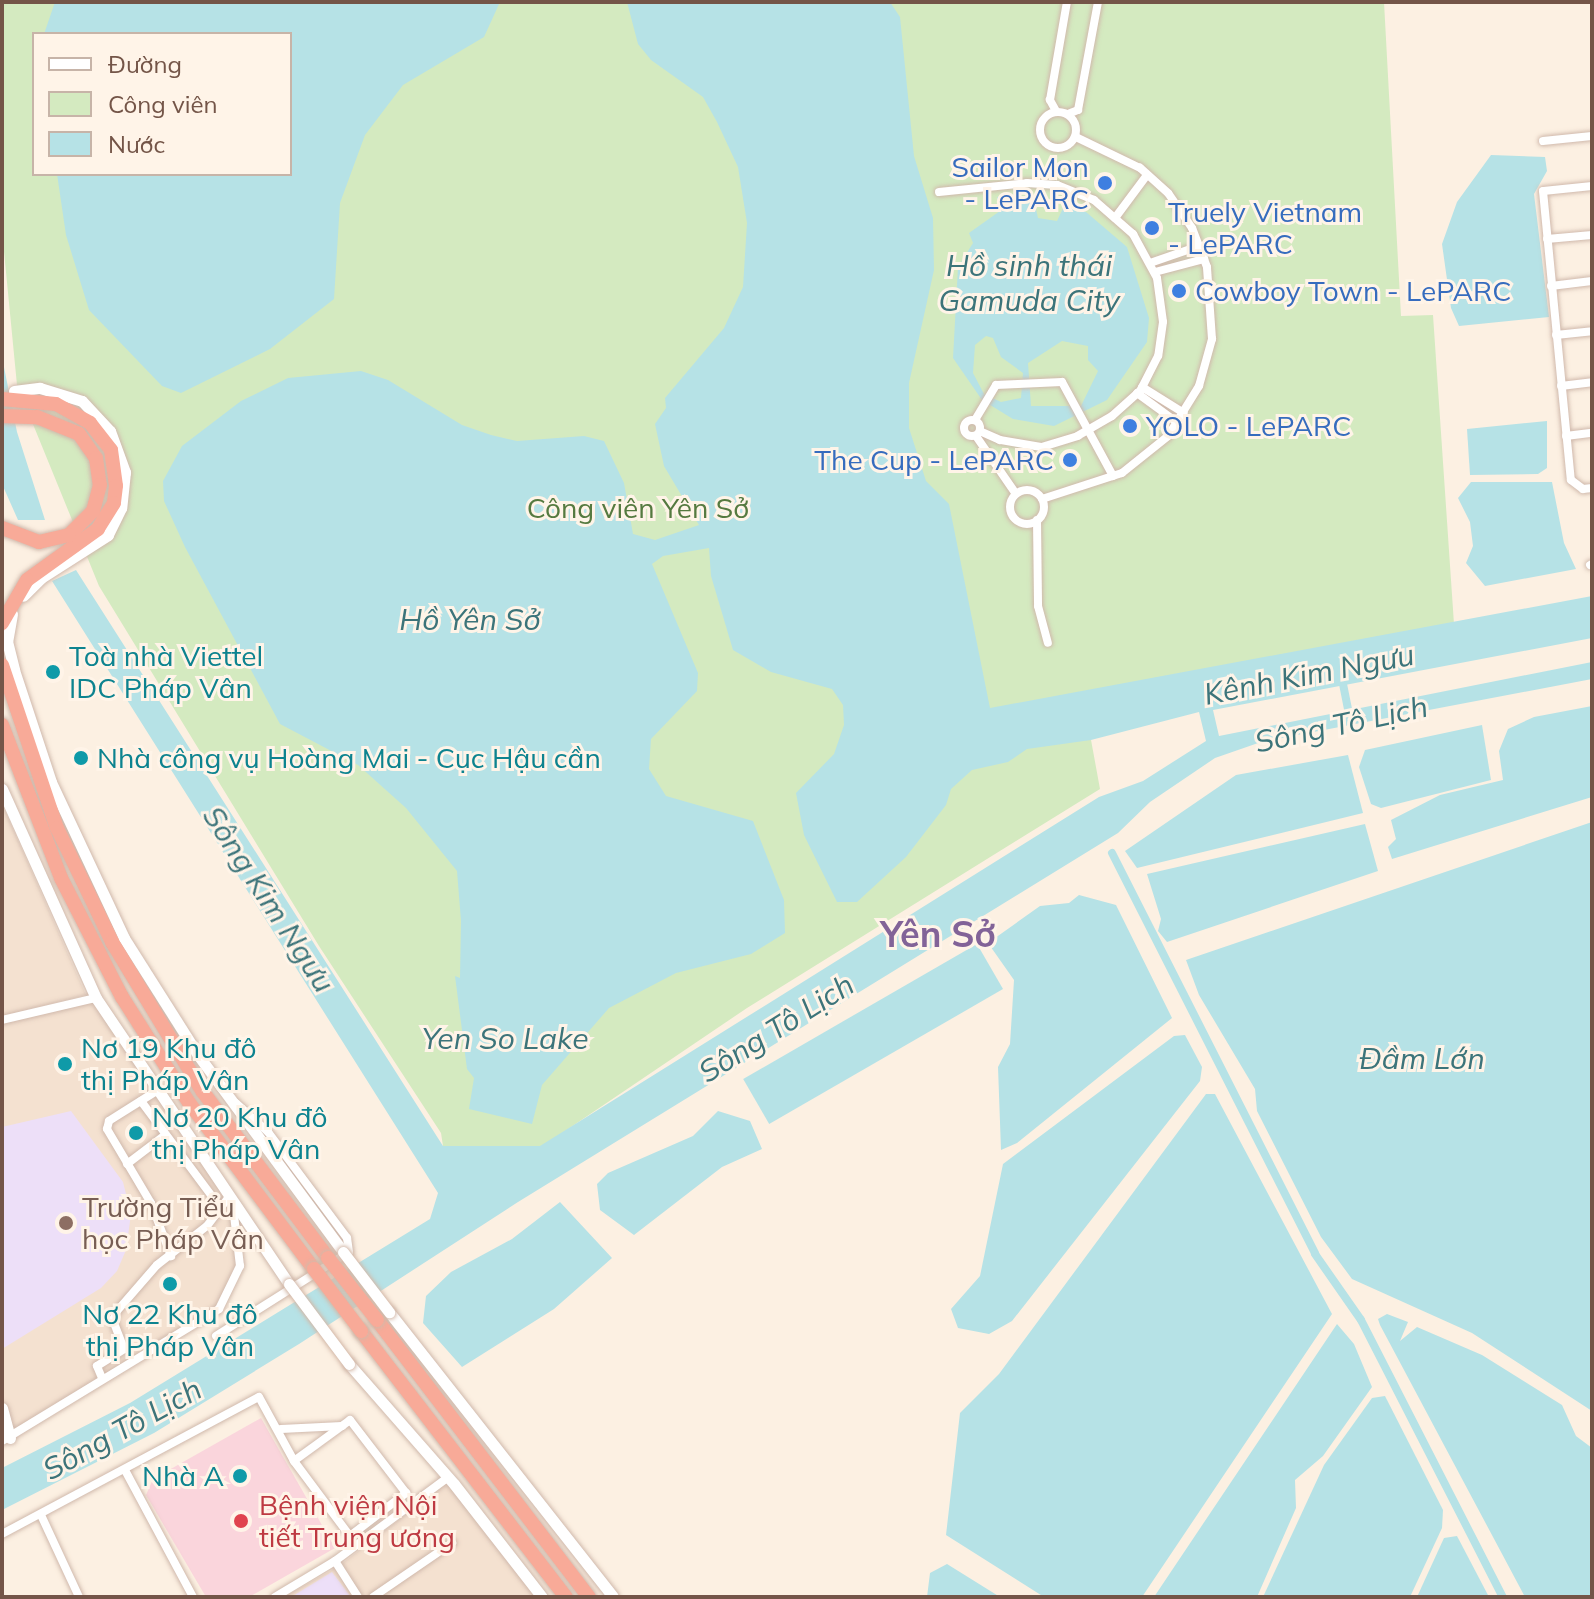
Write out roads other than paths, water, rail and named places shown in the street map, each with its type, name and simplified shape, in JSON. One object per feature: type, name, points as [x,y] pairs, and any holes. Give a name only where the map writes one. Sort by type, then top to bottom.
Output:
[{"type":"highway","points":[[2,623],[27,580],[86,541],[114,503],[111,450],[90,423],[56,404],[6,394]]},
{"type":"highway","points":[[2,416],[52,420],[79,434],[96,458],[100,485],[93,511],[78,529],[55,540],[26,540],[2,528]]},
{"type":"highway","points":[[2,653],[4,671],[57,828],[112,942],[203,1092],[328,1258],[383,1316],[589,1597]]},
{"type":"highway","points":[[2,725],[61,878],[122,997],[190,1104],[566,1597]]},
{"type":"street","points":[[1056,111],[1050,100],[1067,2]]},
{"type":"street","points":[[1068,114],[1076,124],[1076,137],[1067,147],[1054,148],[1043,141],[1039,129],[1044,117],[1056,111],[1068,114],[1078,110],[1098,2]]},
{"type":"street","points":[[1543,141],[1592,136]]},
{"type":"street","points":[[1042,499],[1113,476],[1146,456],[1184,413],[1199,386],[1212,339],[1213,302],[1204,259],[1168,193],[1149,176],[1076,137]]},
{"type":"street","points":[[1116,219],[1149,176]]},
{"type":"street","points":[[939,192],[1013,184],[1057,185],[1094,200],[1133,234],[1153,268],[1163,322],[1158,356],[1140,390],[1089,430],[1041,447],[1000,440],[964,429],[975,420],[996,385],[1062,382],[1076,405],[1082,417],[1089,430],[1113,476]]},
{"type":"street","points":[[1587,489],[1571,480],[1543,191],[1592,186]]},
{"type":"street","points":[[1547,239],[1592,235]]},
{"type":"street","points":[[1153,268],[1199,246]]},
{"type":"street","points":[[1153,268],[1204,259]]},
{"type":"street","points":[[1551,286],[1592,281]]},
{"type":"street","points":[[1556,335],[1592,331]]},
{"type":"street","points":[[1561,386],[1592,382]]},
{"type":"street","points":[[6,394],[40,388],[82,401],[110,431],[121,452],[125,490],[117,521],[94,547],[28,589],[13,611],[7,641],[51,782],[100,890],[154,991],[343,1252],[383,1316],[613,1597]]},
{"type":"street","points":[[1140,390],[1184,413]]},
{"type":"street","points":[[1140,390],[1178,423]]},
{"type":"street","points":[[975,420],[978,433],[1016,494]]},
{"type":"street","points":[[1566,436],[1592,433]]},
{"type":"street","points":[[1016,494],[1032,491],[1042,499],[1044,510],[1037,520],[1038,606],[1048,643]]},
{"type":"street","points":[[1016,494],[1010,505],[1014,518],[1025,524],[1037,520]]},
{"type":"street","points":[[2,789],[96,998],[289,1284],[349,1364],[447,1478],[542,1597]]},
{"type":"street","points":[[2,1020],[96,998]]},
{"type":"street","points":[[158,1090],[107,1125],[151,1203],[171,1256]]},
{"type":"street","points":[[141,1101],[220,1207]]},
{"type":"street","points":[[216,1336],[343,1258],[350,1245],[268,1132],[235,1103]]},
{"type":"street","points":[[127,1164],[165,1135]]},
{"type":"street","points":[[102,1378],[97,1366],[124,1349],[113,1317],[171,1256],[207,1226],[230,1196]]},
{"type":"street","points":[[2,1408],[6,1440],[102,1378],[219,1309],[240,1266],[240,1234],[230,1196]]},
{"type":"street","points":[[2,1534],[126,1472],[259,1397],[281,1429],[294,1461],[350,1536],[406,1493],[350,1420],[294,1461]]},
{"type":"street","points":[[281,1429],[342,1426]]},
{"type":"street","points":[[126,1472],[193,1597]]},
{"type":"street","points":[[275,1597],[335,1561],[447,1478]]},
{"type":"street","points":[[41,1515],[79,1597]]},
{"type":"street","points":[[373,1597],[452,1543]]},
{"type":"street","points":[[335,1561],[358,1597]]},
{"type":"water","points":[[55,2],[500,2],[484,37],[403,85],[365,135],[340,203],[334,299],[270,349],[181,393],[162,386],[89,310],[66,235],[57,176],[292,176],[292,32],[45,32]]},
{"type":"water","name":"Hồ Yên Sở","points":[[627,2],[890,2],[900,17],[914,156],[933,218],[934,270],[909,383],[909,428],[926,481],[949,504],[990,708],[1592,596],[1592,638],[1213,710],[1219,736],[1592,662],[1592,679],[1261,742],[1215,758],[1150,802],[1118,833],[518,1202],[299,1344],[154,1433],[2,1510],[2,1468],[130,1403],[430,1219],[438,1193],[52,581],[76,570],[443,1146],[540,1146],[1099,797],[1143,781],[1206,741],[1199,712],[1091,740],[1027,749],[1008,762],[972,770],[951,789],[946,805],[906,857],[857,902],[837,902],[804,835],[796,793],[834,754],[844,725],[843,705],[832,689],[771,672],[733,650],[711,576],[709,548],[663,556],[652,564],[698,673],[697,691],[651,739],[649,769],[666,796],[753,821],[784,900],[785,933],[751,954],[676,973],[609,1008],[542,1085],[532,1124],[469,1109],[474,1078],[467,1069],[455,976],[460,978],[461,921],[457,871],[406,808],[358,765],[280,724],[185,547],[164,501],[163,481],[182,446],[241,401],[288,378],[361,371],[388,380],[462,425],[491,435],[517,441],[584,436],[604,441],[624,483],[633,534],[655,540],[699,525],[664,466],[655,424],[666,408],[665,398],[724,328],[743,287],[747,223],[738,167],[717,122],[703,97],[651,60],[638,44]]},
{"type":"water","points":[[1491,155],[1545,157],[1547,171],[1534,194],[1549,317],[1459,326],[1451,308],[1442,244],[1457,202]]},
{"type":"water","name":"Hồ sinh thái Gamuda City","points":[[1033,196],[1038,218],[1057,221],[1064,206],[1086,212],[1127,247],[1149,318],[1147,342],[1107,400],[1054,426],[1013,419],[982,400],[953,358],[958,267],[973,243],[969,233],[1000,211],[997,197]],"holes":[[[986,336],[993,338],[1001,357],[1023,373],[1021,398],[1001,402],[984,394],[973,373],[975,345]],[[1062,341],[1088,346],[1088,360],[1098,371],[1081,406],[1031,406],[1028,363]]]},
{"type":"water","points":[[2,357],[17,432],[45,520],[18,520],[2,484]]},
{"type":"water","points":[[1547,421],[1547,468],[1538,474],[1470,475],[1467,429]]},
{"type":"water","points":[[1471,482],[1552,482],[1564,543],[1576,569],[1485,586],[1466,563],[1473,546],[1470,522],[1458,498]]},
{"type":"water","points":[[1592,706],[1592,797],[1392,859],[1388,847],[1396,839],[1391,820],[1440,795],[1503,780],[1499,751],[1508,729],[1534,717]]},
{"type":"water","points":[[1482,725],[1491,780],[1381,808],[1371,804],[1359,767],[1365,750]]},
{"type":"water","points":[[1348,755],[1363,813],[1137,868],[1125,851],[1236,775]]},
{"type":"water","name":"Đầm Lớn","points":[[1592,822],[1592,1411],[1472,1333],[1352,1279],[1321,1237],[1257,1111],[1255,1089],[1199,995],[1186,960]]},
{"type":"water","points":[[1365,824],[1378,871],[1167,942],[1158,931],[1161,919],[1147,874]]},
{"type":"water","points":[[1079,895],[1116,905],[1172,1018],[1017,1143],[1001,1150],[998,1067],[1010,1044],[1014,980],[988,943],[1040,906],[1069,903]]},
{"type":"water","points":[[977,944],[1003,989],[769,1124],[743,1079]]},
{"type":"water","points":[[1185,1035],[1202,1067],[1200,1081],[1012,1321],[989,1334],[958,1328],[951,1309],[980,1276],[1003,1164],[1174,1036]]},
{"type":"water","points":[[1206,1094],[1215,1094],[1332,1314],[1142,1597],[1044,1597],[946,1535],[960,1413],[999,1374]]},
{"type":"water","points":[[718,1111],[750,1121],[762,1149],[722,1167],[634,1235],[600,1210],[597,1184],[608,1173],[693,1136]]},
{"type":"water","points":[[560,1202],[612,1258],[554,1309],[462,1367],[423,1323],[426,1296],[451,1272],[512,1239]]},
{"type":"water","points":[[1387,1314],[1408,1322],[1400,1341],[1417,1327],[1482,1355],[1562,1405],[1576,1436],[1592,1448],[1592,1597],[1525,1597],[1380,1325],[1378,1319]]},
{"type":"water","points":[[1337,1324],[1354,1344],[1372,1387],[1323,1456],[1295,1480],[1296,1508],[1257,1597],[1154,1597]]},
{"type":"water","points":[[1385,1396],[1443,1510],[1442,1528],[1410,1597],[1263,1597],[1324,1465],[1372,1398]]},
{"type":"water","points":[[1457,1536],[1489,1597],[1417,1597],[1444,1538]]},
{"type":"water","points":[[947,1564],[1000,1597],[927,1597],[930,1573]]},
{"type":"waterway","points":[[1341,674],[1350,719]]},
{"type":"waterway","points":[[1112,853],[1315,1254],[1361,1320],[1503,1597]]},
{"type":"place","name":"Sailor Mon - LePARC","points":[[1105,183]]},
{"type":"place","name":"Truely Vietnam - LePARC","points":[[1152,228]]},
{"type":"place","name":"Cowboy Town - LePARC","points":[[1179,291]]},
{"type":"place","name":"YOLO - LePARC","points":[[1130,426]]},
{"type":"place","name":"The Cup - LePARC","points":[[1070,460]]},
{"type":"place","name":"Toà nhà Viettel IDC Pháp Vân","points":[[53,672]]},
{"type":"place","name":"Nhà công vụ Hoàng Mai - Cục Hậu cần","points":[[81,758]]},
{"type":"place","name":"Nơ 19 Khu đô thị Pháp Vân","points":[[65,1064]]},
{"type":"place","name":"Nơ 20 Khu đô thị Pháp Vân","points":[[136,1133]]},
{"type":"place","name":"Trường Tiểu học Pháp Vân","points":[[66,1223]]},
{"type":"place","name":"Nơ 22 Khu đô thị Pháp Vân","points":[[170,1284]]},
{"type":"place","name":"Nhà A","points":[[240,1476]]},
{"type":"place","name":"Bệnh viện Nội tiết Trung ương","points":[[241,1521]]},
{"type":"district","name":"Yên Sở","points":[[938,934]]},
{"type":"park label","name":"Công viên Yên Sở","points":[[638,508]]},
{"type":"water label","name":"Kênh Kim Ngưu","points":[[1309,674]]},
{"type":"water label","name":"Sông Tô Lịch","points":[[1341,724]]},
{"type":"water label","name":"Sông Kim Ngưu","points":[[269,899]]},
{"type":"water label","name":"Sông Tô Lịch","points":[[776,1028]]},
{"type":"water label","name":"Yen So Lake","points":[[505,1038]]},
{"type":"water label","name":"Sông Tô Lịch","points":[[122,1429]]}]
